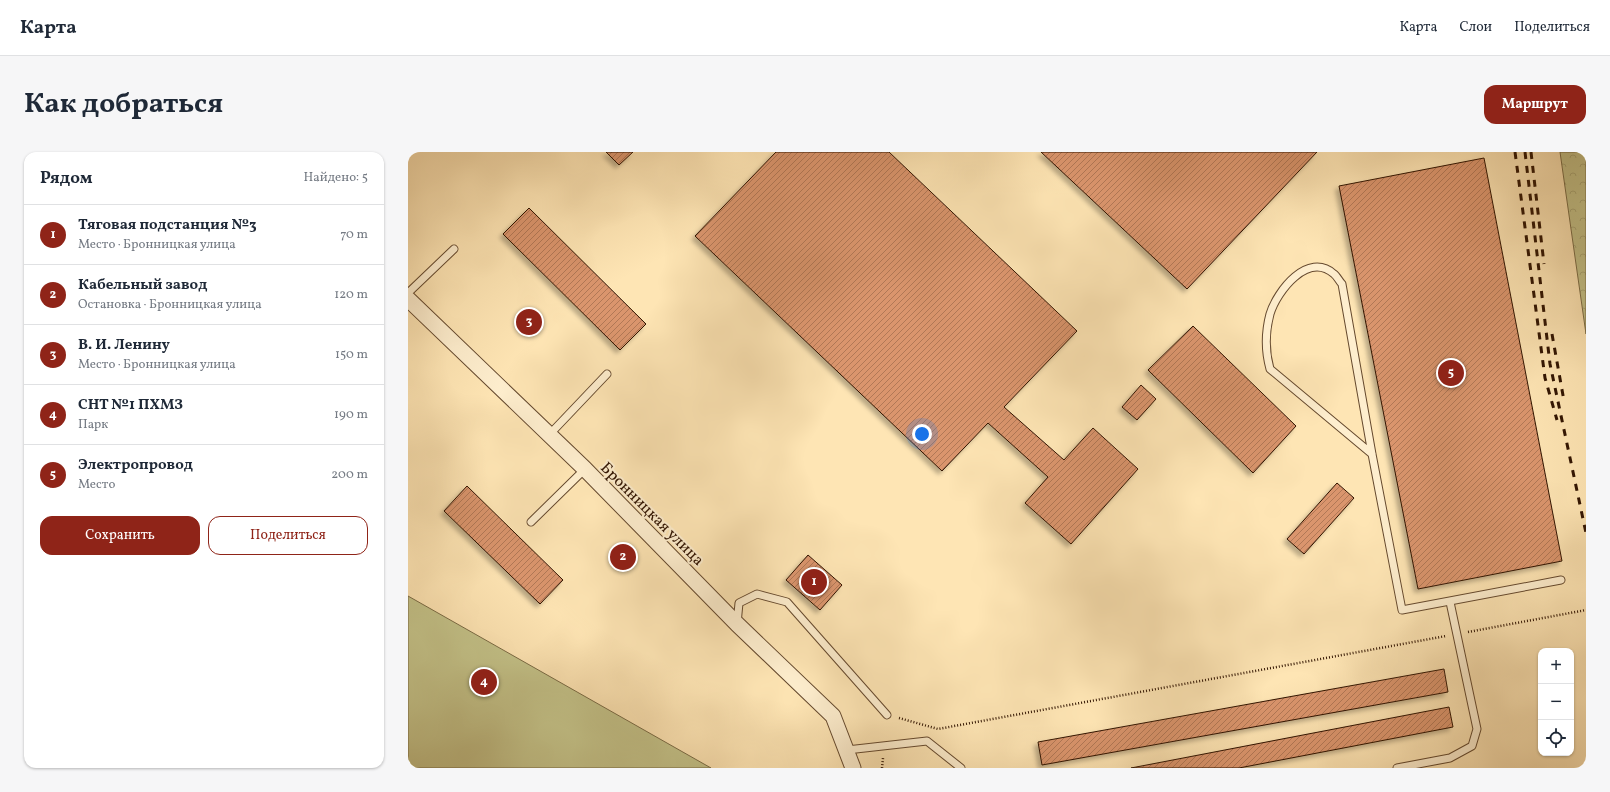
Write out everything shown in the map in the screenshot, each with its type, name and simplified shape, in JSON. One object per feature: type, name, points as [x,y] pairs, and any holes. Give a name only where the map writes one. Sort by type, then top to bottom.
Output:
[{"type":"street","name":"Бронницкая улица","points":[[408,299],[585,469],[737,624],[833,716],[847,750],[851,768]]},
{"type":"lane","points":[[408,293],[454,249]]},
{"type":"lane","points":[[1372,454],[1270,369],[1266,353],[1267,331],[1270,314],[1278,296],[1288,281],[1311,267],[1326,268],[1335,274],[1342,284],[1372,454],[1402,610],[1561,580]]},
{"type":"lane","points":[[549,435],[608,374]]},
{"type":"lane","points":[[531,522],[585,469]]},
{"type":"lane","points":[[737,624],[739,603],[757,594],[787,602],[888,715]]},
{"type":"lane","points":[[1397,768],[1450,758],[1472,746],[1477,729],[1450,602]]},
{"type":"lane","points":[[847,750],[927,741],[961,768]]},
{"type":"path","points":[[888,715],[938,729],[1586,610]]},
{"type":"green space","points":[[1560,152],[1586,152],[1586,334]]},
{"type":"green space","points":[[408,596],[711,768],[408,768]]},
{"type":"building","points":[[606,152],[633,152],[619,165]]},
{"type":"building","points":[[776,152],[889,152],[1077,331],[1004,407],[1064,460],[1093,428],[1138,469],[1071,544],[1025,503],[1048,477],[988,423],[942,471],[695,236]]},
{"type":"building","points":[[1041,152],[1317,152],[1187,289]]},
{"type":"building","points":[[1484,158],[1562,561],[1418,589],[1339,186]]},
{"type":"building","points":[[529,208],[646,324],[620,350],[503,234]]},
{"type":"building","points":[[1193,326],[1296,426],[1253,473],[1148,370]]},
{"type":"building","points":[[1141,385],[1156,399],[1137,420],[1122,407]]},
{"type":"building","points":[[1337,483],[1354,498],[1304,554],[1287,539]]},
{"type":"building","points":[[467,486],[563,580],[540,604],[444,511]]},
{"type":"building","points":[[808,555],[842,585],[820,610],[786,580]]},
{"type":"building","points":[[1444,669],[1448,692],[1042,765],[1038,742]]},
{"type":"building","points":[[1449,707],[1453,727],[1239,768],[1131,768]]},
{"type":"railway","points":[[1515,152],[1545,378],[1557,420]]},
{"type":"railway","points":[[1525,152],[1550,364],[1586,533]]},
{"type":"railway","points":[[1531,152],[1544,264]]},
{"type":"railway","points":[[1552,334],[1564,401]]},
{"type":"place","name":"В. И. Ленину","points":[[529,322]]},
{"type":"place","name":"Электропровод","points":[[1451,373]]},
{"type":"place","name":"Кабельный завод","points":[[623,557]]},
{"type":"place","name":"Тяговая подстанция №3","points":[[814,582]]},
{"type":"place","name":"СНТ №1 ПХМЗ","points":[[484,682]]}]
